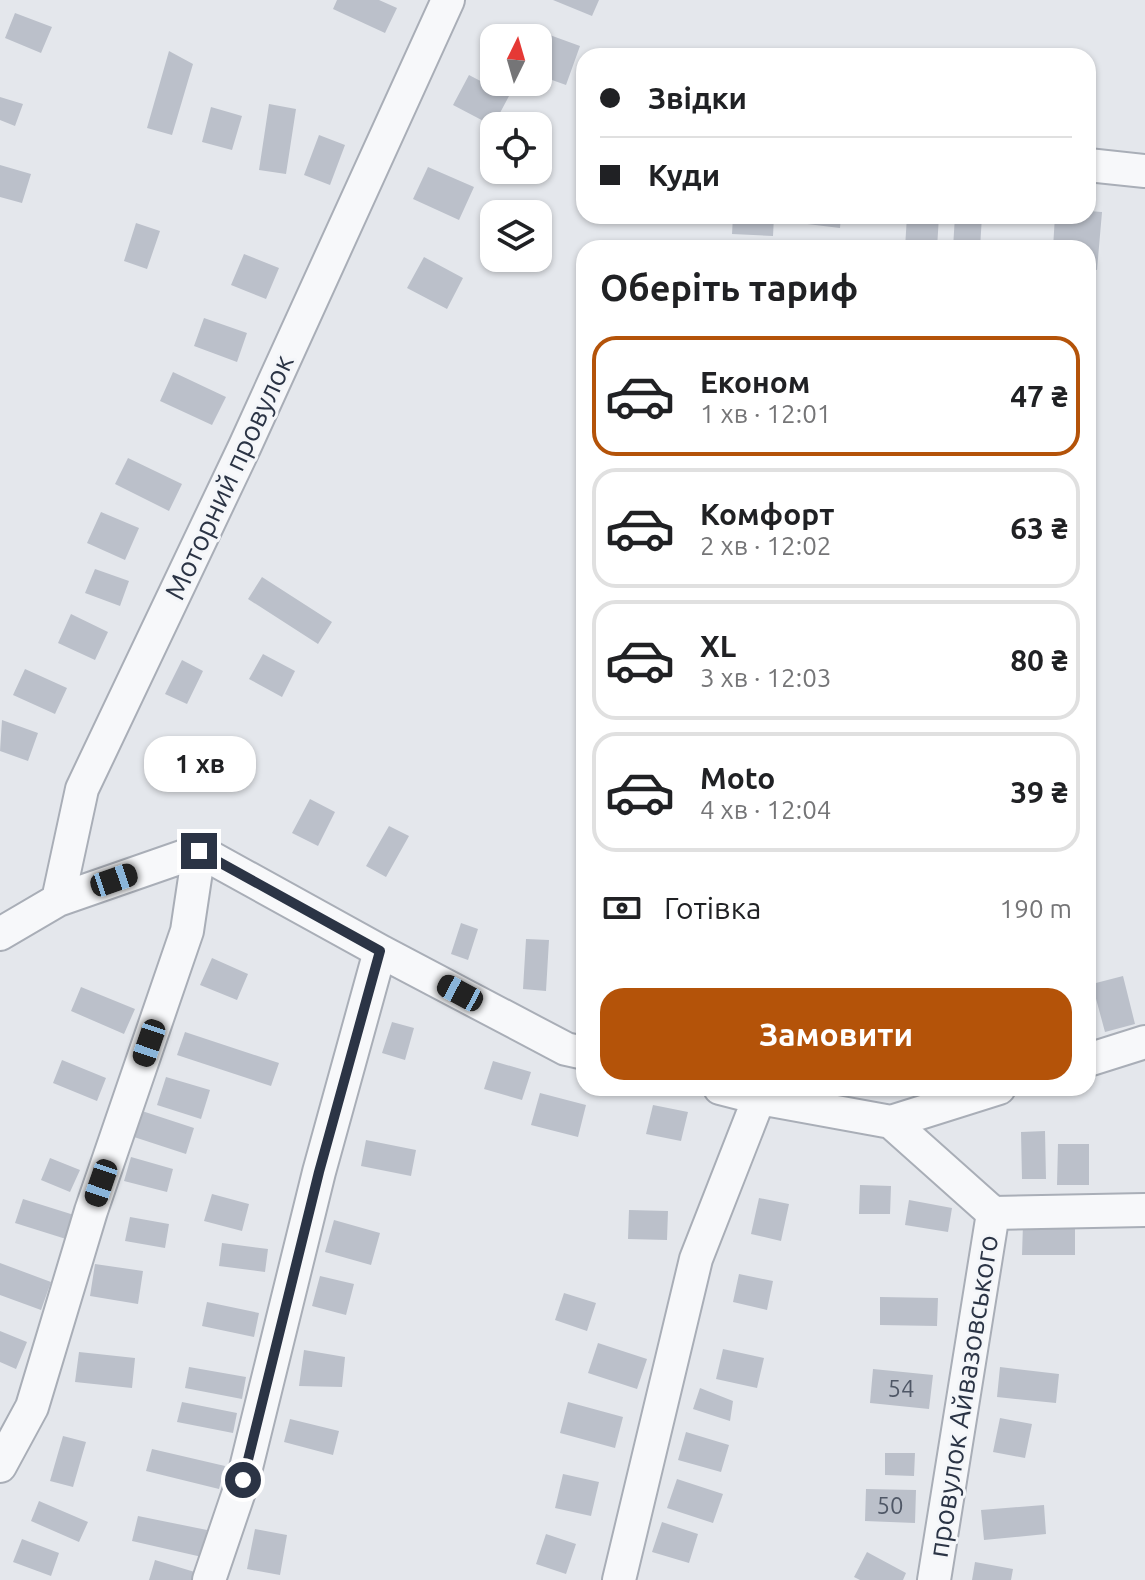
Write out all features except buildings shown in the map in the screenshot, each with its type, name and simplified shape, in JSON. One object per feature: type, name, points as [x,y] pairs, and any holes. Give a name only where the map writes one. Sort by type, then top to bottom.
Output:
[{"type":"street","name":"Моторний провулок","points":[[58,900],[82,789],[245,446],[448,0]]},
{"type":"street","points":[[1096,166],[1145,171]]},
{"type":"street","points":[[0,1466],[32,1407],[91,1211],[187,931],[199,851]]},
{"type":"street","points":[[0,934],[58,900],[199,851],[380,951],[566,1049],[576,1051]]},
{"type":"street","points":[[209,1580],[243,1480],[319,1172],[380,951]]},
{"type":"street","points":[[1096,1057],[1145,1042]]},
{"type":"street","points":[[751,1096],[891,1122],[974,1096]]},
{"type":"street","points":[[619,1580],[696,1259],[759,1098]]},
{"type":"street","points":[[891,1122],[993,1213],[1145,1210]]},
{"type":"street","name":"провулок Айвазовського","points":[[934,1580],[993,1213]]},
{"type":"route","points":[[199,851],[380,951],[319,1172],[243,1480]]}]
